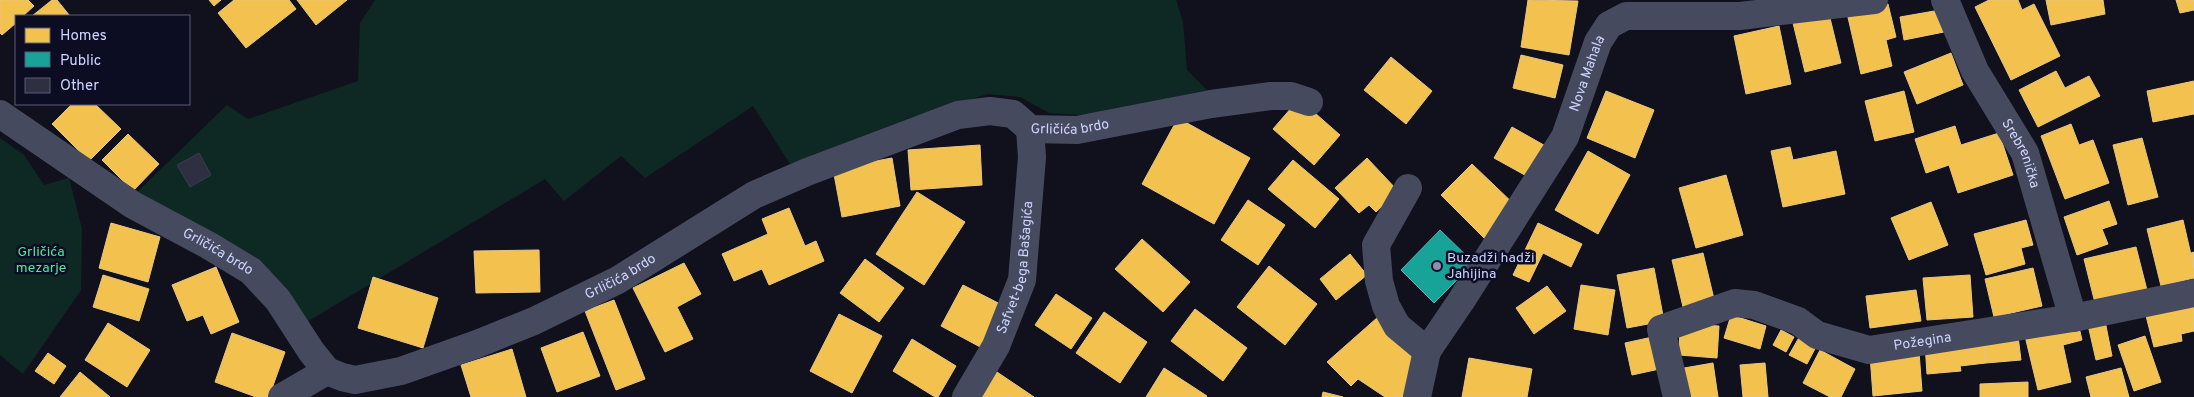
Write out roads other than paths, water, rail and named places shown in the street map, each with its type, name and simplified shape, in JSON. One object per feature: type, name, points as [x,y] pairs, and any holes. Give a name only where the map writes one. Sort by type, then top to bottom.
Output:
[{"type":"street","name":"Nova Mahala","points":[[1427,351],[1461,302],[1565,137],[1598,42],[1609,25],[1626,16],[1740,16],[1874,0]]},
{"type":"street","name":"Srebrenička","points":[[1945,0],[1975,71],[2025,153],[2073,318]]},
{"type":"street","name":"Grličića brdo","points":[[0,114],[133,205],[208,245],[251,271],[278,300],[311,351],[327,371],[355,380],[401,371],[534,321],[618,280],[754,195],[807,172],[958,116],[990,111],[1013,114],[1030,129],[1077,130],[1211,104],[1271,96],[1290,96],[1309,102]]},
{"type":"street","name":"Safvet-bega Bašagića","points":[[966,397],[996,346],[1022,280],[1032,157],[1030,129]]},
{"type":"street","points":[[1408,188],[1376,245],[1379,281],[1386,306],[1397,326],[1427,351],[1417,397]]},
{"type":"street","name":"Požegina","points":[[1677,397],[1661,329],[1735,303],[1754,305],[1798,321],[1817,335],[1870,350],[2073,318],[2194,293]]},
{"type":"street","points":[[282,397],[327,371]]},
{"type":"place","name":"Buzadži hadži Jahijina","points":[[1437,266]]},
{"type":"park label","name":"Grličića mezarje","points":[[41,260]]}]
